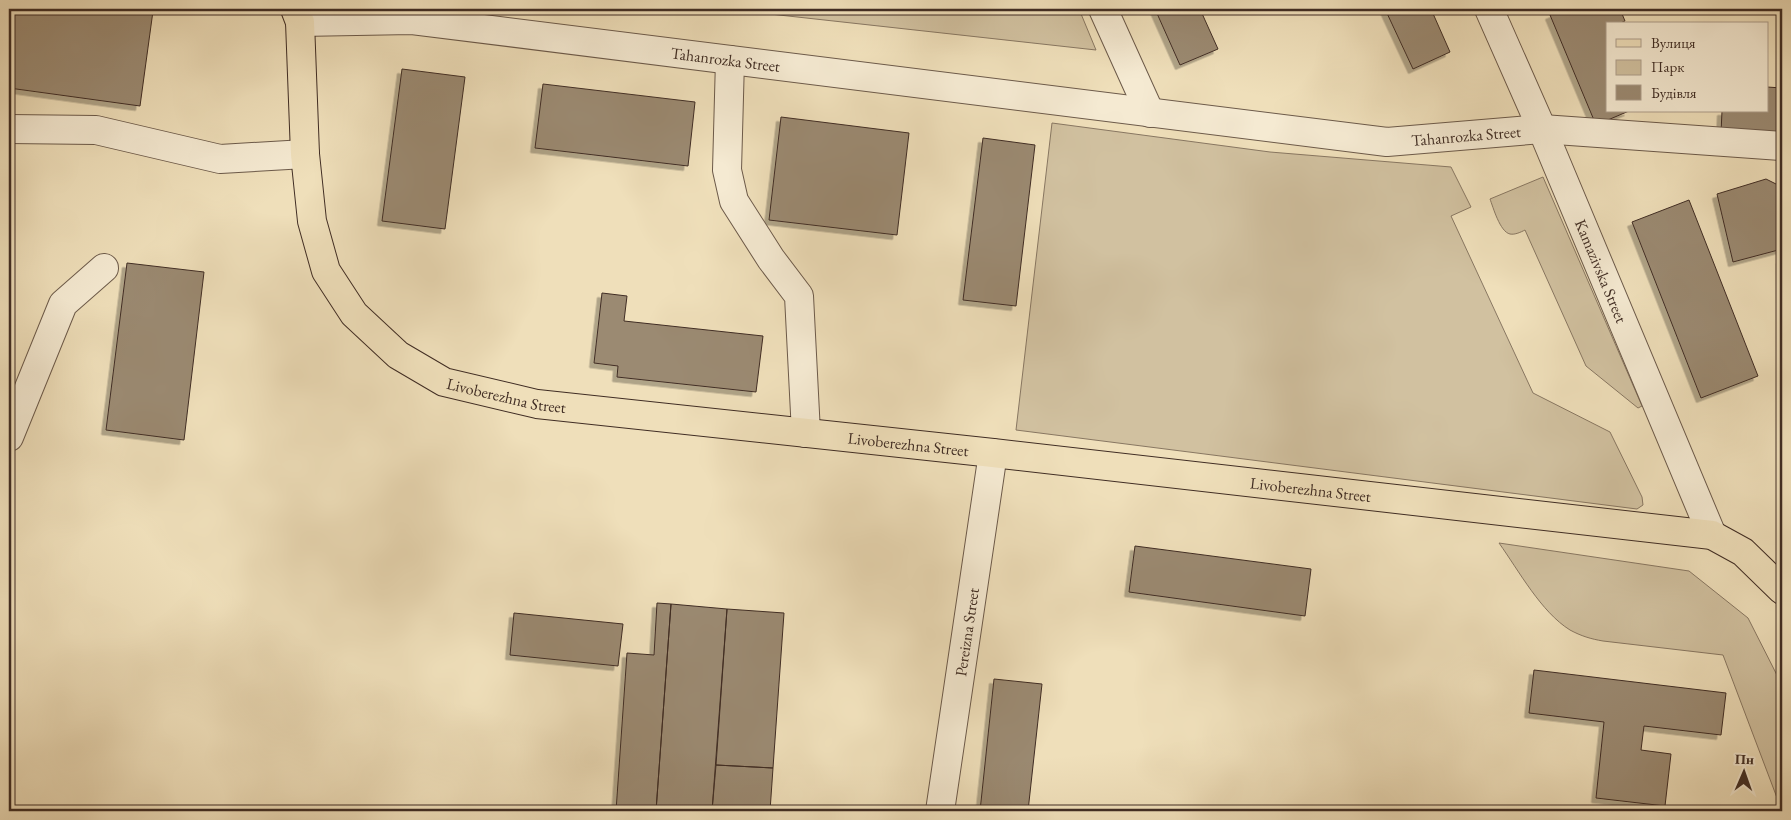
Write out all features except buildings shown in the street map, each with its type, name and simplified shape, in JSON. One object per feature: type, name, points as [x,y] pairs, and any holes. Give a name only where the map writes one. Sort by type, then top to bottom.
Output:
[{"type":"main road","name":"Livoberezhna Street","points":[[298,15],[305,154],[312,221],[326,272],[354,314],[398,355],[444,382],[537,404],[993,453],[1712,535],[1743,552],[1782,590]]},
{"type":"street","points":[[1103,9],[1150,113]]},
{"type":"street","name":"Kamazivska Street","points":[[1489,9],[1542,129],[1712,535]]},
{"type":"street","name":"Tahanrozka Street","points":[[298,15],[412,20],[1387,142],[1542,129],[1782,146]]},
{"type":"street","points":[[730,60],[727,170],[734,201],[771,258],[799,296],[806,433]]},
{"type":"street","points":[[9,129],[96,130],[220,159],[305,154]]},
{"type":"street","points":[[9,437],[63,304],[104,268]]},
{"type":"street","name":"Pereizna Street","points":[[940,811],[993,453]]},
{"type":"green space","points":[[769,9],[1079,9],[1096,50],[770,14]]},
{"type":"green space","points":[[1052,123],[1270,152],[1451,167],[1471,207],[1451,216],[1533,393],[1610,432],[1642,497],[1643,505],[1637,509],[1016,430]]},
{"type":"green space","points":[[1543,177],[1642,406],[1638,408],[1586,366],[1525,230],[1514,234],[1506,232],[1495,213],[1490,199]]},
{"type":"green space","points":[[1499,543],[1689,571],[1748,618],[1782,685],[1782,811],[1723,655],[1603,641],[1586,637],[1570,630],[1549,613],[1540,602]]}]
